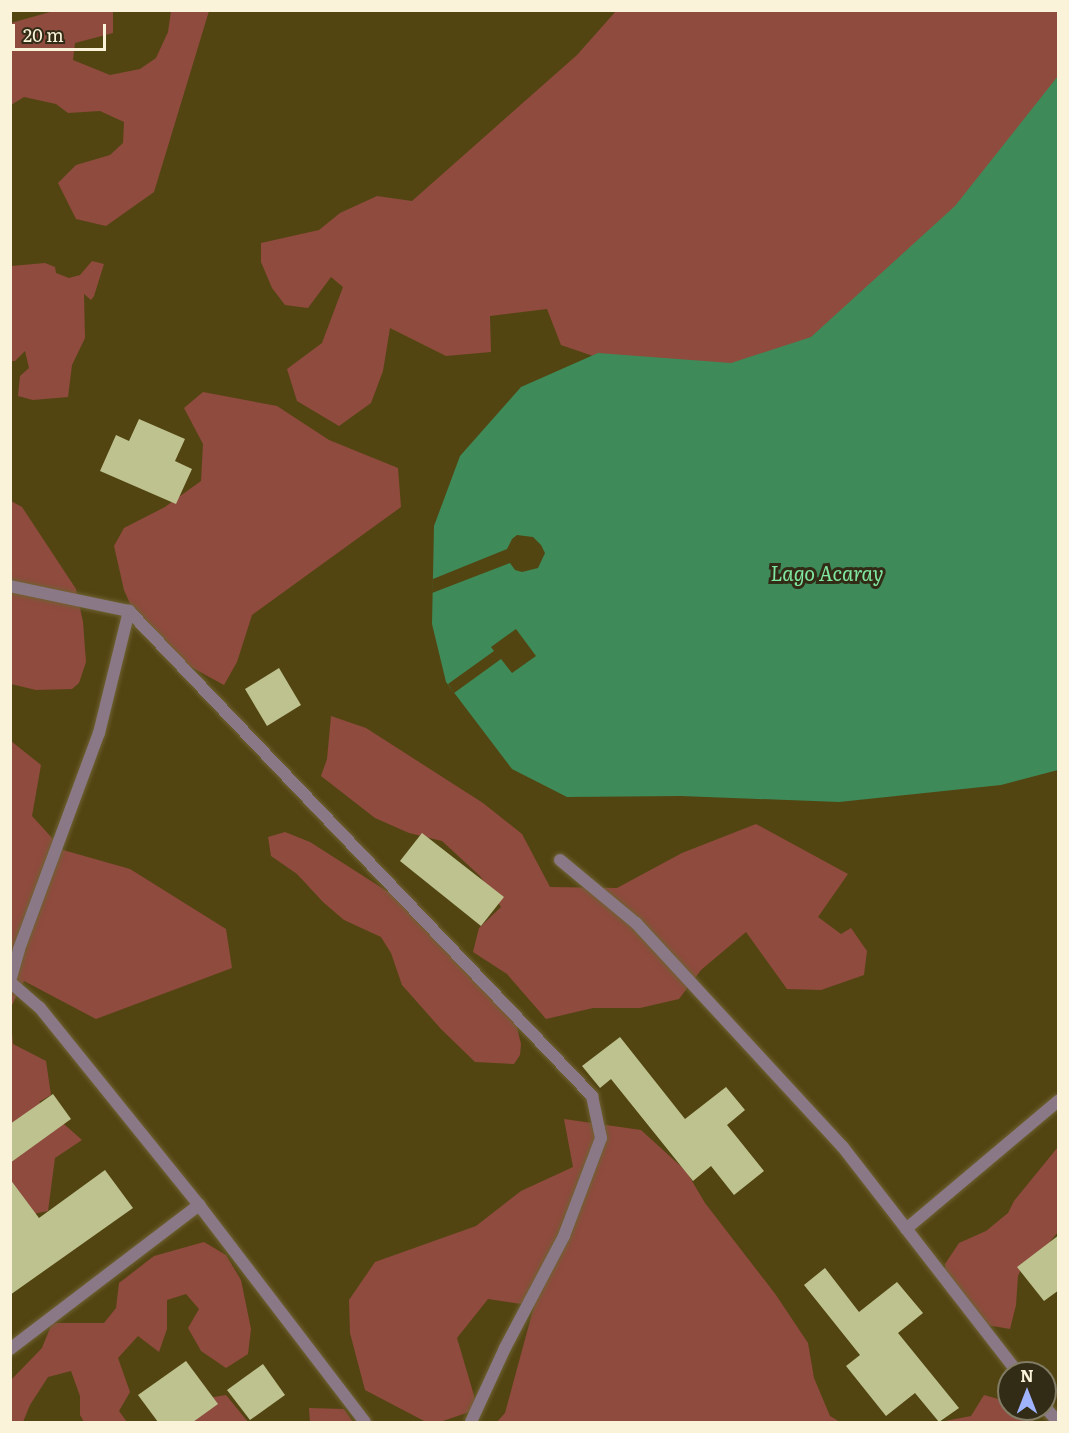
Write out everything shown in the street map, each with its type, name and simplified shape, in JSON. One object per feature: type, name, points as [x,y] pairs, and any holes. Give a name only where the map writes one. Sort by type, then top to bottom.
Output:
[{"type":"street","points":[[10,586],[129,611],[592,1096],[601,1138],[564,1236],[505,1348],[471,1422]]},
{"type":"street","points":[[129,611],[99,733],[19,949],[10,981],[40,1008],[199,1205],[365,1422]]},
{"type":"street","points":[[560,860],[636,923],[683,971],[842,1146],[1009,1361]]},
{"type":"street","points":[[906,1229],[1059,1101]]},
{"type":"street","points":[[10,1349],[199,1205]]},
{"type":"shaded area","points":[[171,11],[209,11],[154,192],[106,226],[76,219],[58,183],[76,165],[110,155],[123,143],[124,122],[100,111],[68,113],[56,104],[24,97],[11,105],[11,23],[50,12],[113,12],[113,33],[75,43],[73,60],[110,75],[140,69],[156,58],[168,32]]},
{"type":"shaded area","points":[[616,11],[1058,11],[1058,119],[810,357],[637,371],[561,345],[547,309],[490,316],[491,352],[446,356],[390,328],[383,371],[371,403],[339,426],[297,401],[287,369],[322,343],[343,287],[331,277],[308,308],[285,305],[272,288],[261,262],[261,243],[319,230],[340,213],[377,196],[412,201],[577,55]]},
{"type":"shaded area","points":[[92,261],[104,264],[94,296],[91,300],[84,294],[85,338],[72,365],[68,397],[33,400],[18,396],[20,376],[29,368],[25,351],[15,361],[11,361],[11,266],[45,263],[55,267],[56,273],[69,278],[80,275]]},
{"type":"shaded area","points":[[203,392],[277,406],[329,440],[398,468],[401,507],[252,615],[237,662],[224,685],[180,661],[142,631],[124,590],[114,546],[124,528],[165,507],[201,481],[203,444],[184,408]]},
{"type":"shaded area","points":[[11,501],[22,507],[76,589],[83,622],[86,662],[79,683],[72,689],[36,690],[11,684]]},
{"type":"shaded area","points":[[331,716],[366,728],[483,803],[522,834],[550,887],[617,888],[682,853],[756,824],[848,874],[818,917],[841,934],[851,928],[867,951],[864,975],[821,990],[787,989],[746,932],[701,970],[679,999],[640,1008],[593,1008],[546,1019],[507,974],[473,952],[479,928],[501,907],[480,876],[442,841],[409,833],[375,818],[321,776],[327,759]]},
{"type":"shaded area","points":[[11,741],[41,765],[32,816],[63,850],[130,869],[226,929],[232,968],[96,1019],[24,981],[11,1007]]},
{"type":"shaded area","points":[[285,832],[310,842],[404,902],[515,1019],[521,1044],[520,1055],[514,1064],[475,1062],[441,1029],[402,985],[391,953],[381,937],[344,920],[323,902],[297,874],[271,856],[268,837]]},
{"type":"shaded area","points":[[10,1011],[13,1044],[46,1061],[51,1095],[39,1102],[82,1140],[55,1158],[48,1211],[28,1215],[11,1201]]},
{"type":"shaded area","points":[[564,1119],[641,1130],[686,1171],[705,1203],[776,1295],[808,1343],[814,1378],[830,1416],[840,1422],[497,1422],[505,1413],[534,1306],[488,1299],[457,1338],[478,1409],[440,1422],[426,1422],[365,1390],[350,1333],[349,1300],[375,1262],[476,1226],[521,1191],[573,1167]]},
{"type":"shaded area","points":[[1058,1147],[1058,1232],[1044,1249],[1024,1263],[1018,1276],[1016,1305],[1010,1329],[981,1324],[962,1310],[946,1291],[945,1264],[959,1243],[986,1231],[1008,1213],[1014,1201]]},
{"type":"shaded area","points":[[204,1242],[226,1255],[241,1280],[251,1329],[248,1354],[226,1368],[201,1351],[188,1328],[199,1309],[186,1294],[167,1300],[167,1329],[159,1352],[138,1336],[118,1358],[130,1392],[119,1411],[127,1422],[84,1422],[80,1415],[80,1396],[71,1371],[48,1377],[30,1405],[23,1422],[11,1422],[11,1380],[42,1348],[52,1323],[104,1323],[116,1308],[119,1283],[154,1256]]},
{"type":"shaded area","points":[[226,1395],[248,1422],[169,1422],[197,1400]]},
{"type":"shaded area","points":[[984,1395],[997,1399],[997,1421],[1035,1422],[940,1422],[971,1416]]},
{"type":"shaded area","points":[[309,1408],[344,1409],[353,1422],[310,1422]]},
{"type":"water","name":"Lago Acaray","points":[[1058,76],[1058,770],[1001,785],[839,802],[681,796],[567,797],[512,769],[446,682],[432,624],[434,526],[460,456],[521,387],[598,353],[731,363],[811,337],[955,206]]},
{"type":"pier","points":[[517,535],[533,537],[541,545],[545,553],[538,568],[522,572],[515,570],[510,563],[432,593],[433,579],[507,549]]},
{"type":"pier","points":[[516,629],[536,656],[512,673],[501,659],[454,693],[448,684],[494,651],[491,647]]},
{"type":"building","points":[[139,419],[185,439],[175,461],[192,469],[176,504],[100,471],[116,435],[129,441]]},
{"type":"building","points":[[279,668],[301,705],[267,726],[245,689]]},
{"type":"building","points":[[422,833],[504,897],[481,926],[400,861]]},
{"type":"building","points":[[620,1037],[685,1119],[726,1087],[745,1110],[727,1125],[764,1171],[734,1195],[711,1166],[693,1181],[611,1079],[600,1088],[582,1066]]},
{"type":"building","points":[[53,1094],[71,1119],[10,1163],[10,1124]]},
{"type":"building","points":[[105,1170],[133,1208],[10,1295],[10,1179],[39,1218]]},
{"type":"building","points":[[1059,1235],[1059,1290],[1044,1301],[1017,1267]]},
{"type":"building","points":[[825,1268],[859,1312],[897,1282],[923,1313],[898,1333],[959,1408],[939,1422],[915,1393],[886,1416],[846,1366],[860,1355],[804,1285]]},
{"type":"building","points":[[186,1361],[218,1404],[193,1422],[158,1422],[138,1395]]},
{"type":"building","points":[[263,1364],[285,1395],[250,1420],[227,1390]]}]
